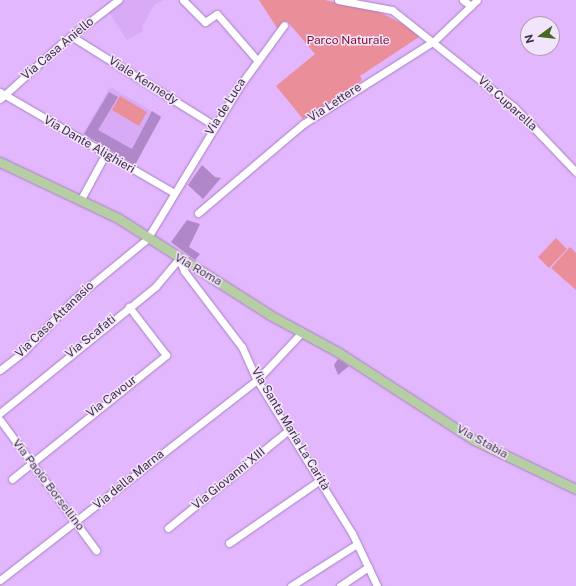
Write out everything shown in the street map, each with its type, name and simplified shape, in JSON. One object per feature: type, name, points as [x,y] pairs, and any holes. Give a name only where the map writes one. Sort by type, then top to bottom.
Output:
[{"type":"main road","name":"Via Roma","points":[[0,162],[118,218],[147,239],[179,259],[392,386]]},
{"type":"main road","name":"Via Stabia","points":[[392,386],[474,440],[576,489]]},
{"type":"street","name":"Via Casa Aniello","points":[[1,96],[71,36],[118,0]]},
{"type":"street","points":[[184,0],[205,22],[217,14],[257,60]]},
{"type":"street","name":"Via Cuparella","points":[[338,0],[392,10],[434,41],[514,107],[576,172]]},
{"type":"street","points":[[463,0],[471,6]]},
{"type":"street","name":"Via Lettere","points":[[198,212],[303,124],[434,41],[477,0]]},
{"type":"street","name":"Via de Luca","points":[[147,239],[215,126],[257,60],[284,25]]},
{"type":"street","name":"Viale Kennedy","points":[[71,36],[215,126]]},
{"type":"street","name":"Via Dante Alighieri","points":[[1,96],[174,193]]},
{"type":"street","points":[[81,200],[105,155]]},
{"type":"street","name":"Via Casa Attanasio","points":[[0,370],[23,352],[74,299],[147,239]]},
{"type":"street","name":"Via Scafati","points":[[0,413],[156,286],[179,259]]},
{"type":"street","name":"Via Santa Maria La Carità","points":[[179,259],[184,271],[220,314],[242,347],[257,380],[290,429],[320,480],[357,544],[378,586]]},
{"type":"street","name":"Via Cavour","points":[[12,479],[166,354],[129,307]]},
{"type":"street","name":"Via della Marna","points":[[0,580],[77,523],[257,380],[302,332]]},
{"type":"street","name":"Via Paolo Borsellino","points":[[0,420],[96,550]]},
{"type":"street","name":"Via Giovanni XIII","points":[[168,528],[290,429]]},
{"type":"street","points":[[229,543],[320,480]]},
{"type":"street","points":[[291,586],[357,544]]},
{"type":"street","points":[[340,586],[368,567]]},
{"type":"shaded area","points":[[122,0],[164,0],[154,5],[142,27],[143,31],[127,40],[108,11]]},
{"type":"shaded area","points":[[110,87],[162,117],[134,163],[83,134]]},
{"type":"green space","name":"Parco Naturale","points":[[259,0],[325,0],[380,12],[416,31],[419,37],[360,76],[362,80],[351,89],[303,119],[276,86],[315,54],[287,21],[277,28]]},
{"type":"green space","points":[[120,96],[147,112],[139,126],[112,110]]},
{"type":"green space","points":[[556,238],[567,249],[549,268],[538,257]]},
{"type":"green space","points":[[570,247],[576,253],[576,290],[551,268]]},
{"type":"building","points":[[109,92],[118,97],[98,130],[132,149],[152,111],[161,117],[135,165],[84,134]]},
{"type":"building","points":[[202,165],[215,177],[221,178],[203,199],[188,185]]},
{"type":"building","points":[[187,220],[200,224],[189,247],[200,254],[195,260],[171,242]]},
{"type":"building","points":[[338,359],[349,366],[338,375],[334,365]]}]
